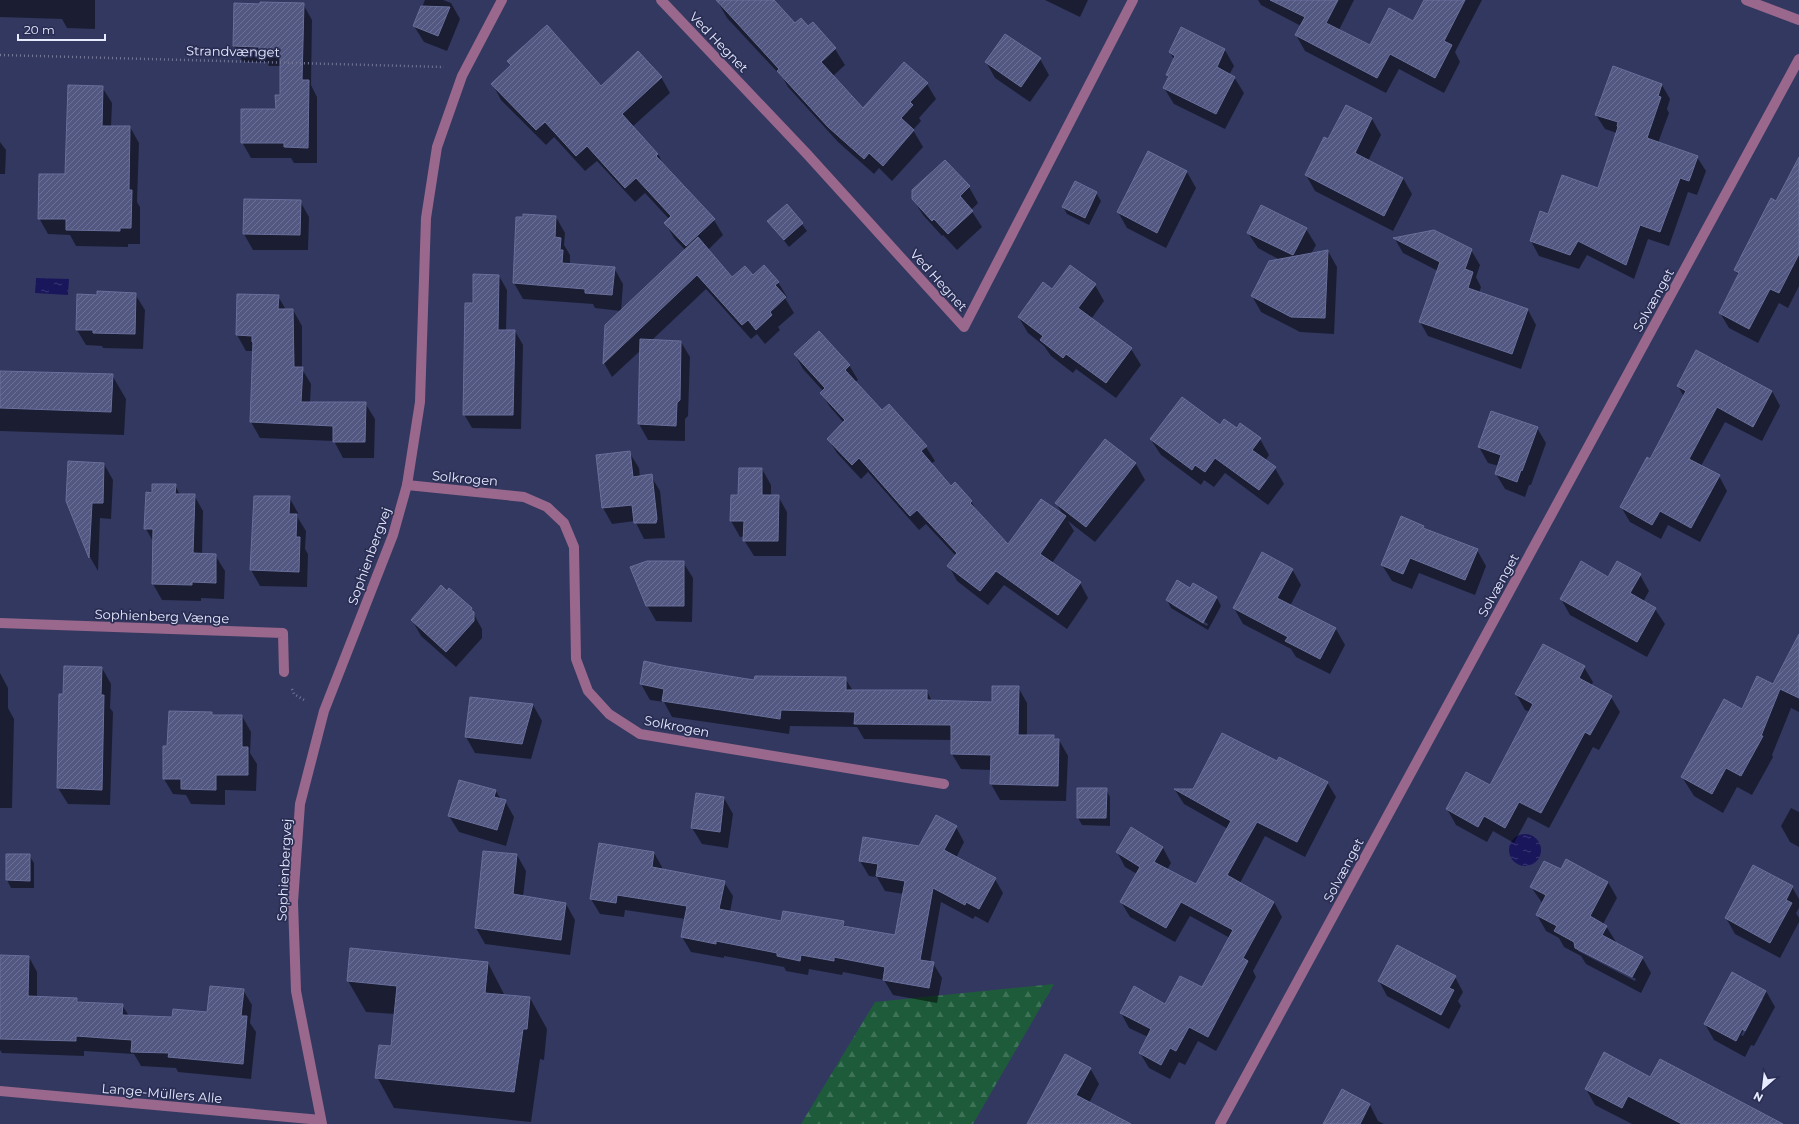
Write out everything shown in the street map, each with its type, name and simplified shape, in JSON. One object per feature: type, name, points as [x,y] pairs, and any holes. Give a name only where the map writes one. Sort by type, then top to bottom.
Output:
[{"type":"street","name":"Sophienbergvej","points":[[322,1122],[296,991],[292,902],[300,804],[324,711],[393,535],[407,486],[420,402],[426,218],[437,148],[464,73],[502,0]]},
{"type":"street","name":"Ved Hegnet","points":[[660,0],[807,154],[964,327],[1133,0]]},
{"type":"street","points":[[1746,0],[1799,20]]},
{"type":"street","name":"Solvænget","points":[[1220,1124],[1799,59]]},
{"type":"street","name":"Solkrogen","points":[[407,486],[524,497],[547,507],[564,523],[574,547],[576,659],[588,691],[609,714],[640,734],[944,784]]},
{"type":"street","name":"Sophienberg Vænge","points":[[0,623],[283,633],[284,672]]},
{"type":"street","name":"Lange-Müllers Alle","points":[[0,1091],[322,1122]]},
{"type":"path","name":"Strandvænget","points":[[0,55],[441,66],[464,73]]},
{"type":"path","points":[[284,672],[294,694],[324,711]]},
{"type":"green space","points":[[1054,984],[973,1124],[801,1124],[875,1002]]},
{"type":"water","points":[[36,278],[69,279],[68,295],[35,293]]},
{"type":"water","points":[[1525,834],[1536,839],[1541,850],[1536,861],[1525,866],[1514,861],[1509,850],[1514,839]]},
{"type":"building","points":[[716,0],[774,0],[795,23],[801,18],[808,26],[813,22],[836,48],[821,62],[863,108],[904,62],[928,83],[910,102],[913,105],[901,118],[914,130],[883,166],[869,153],[864,159],[828,127],[777,71],[779,69]]},
{"type":"building","points":[[1270,0],[1338,0],[1326,23],[1370,45],[1389,8],[1413,21],[1424,0],[1465,0],[1444,41],[1452,45],[1435,78],[1390,54],[1377,78],[1295,35],[1305,17]]},
{"type":"building","points":[[260,2],[304,3],[302,80],[309,80],[308,148],[284,147],[284,143],[241,143],[241,109],[276,109],[275,95],[280,95],[280,51],[259,50],[259,47],[233,46],[234,3],[260,4]]},
{"type":"building","points":[[421,6],[450,7],[438,36],[413,26]]},
{"type":"building","points":[[547,25],[601,86],[638,51],[662,77],[622,114],[658,154],[656,156],[715,219],[686,246],[664,223],[671,216],[636,178],[625,188],[587,146],[576,156],[545,122],[536,130],[491,84],[511,65],[507,61]]},
{"type":"building","points":[[1181,27],[1225,49],[1217,67],[1235,77],[1216,114],[1163,88],[1169,76],[1166,75],[1175,56],[1169,52]]},
{"type":"building","points":[[1005,34],[1041,58],[1021,87],[985,62]]},
{"type":"building","points":[[1613,66],[1662,84],[1658,96],[1661,97],[1647,138],[1698,156],[1689,181],[1680,178],[1660,232],[1640,225],[1626,265],[1578,241],[1570,255],[1530,241],[1540,211],[1548,214],[1562,175],[1598,188],[1618,127],[1618,122],[1595,115]]},
{"type":"building","points":[[68,85],[103,86],[102,126],[130,126],[129,190],[132,190],[131,228],[120,228],[120,231],[66,230],[66,219],[38,219],[39,174],[65,174]]},
{"type":"building","points":[[1346,105],[1372,118],[1355,153],[1403,178],[1384,216],[1305,175],[1324,137],[1328,139]]},
{"type":"building","points":[[1148,151],[1187,171],[1157,233],[1117,212]]},
{"type":"building","points":[[1799,157],[1799,254],[1779,293],[1770,289],[1749,329],[1719,313],[1739,273],[1734,270],[1771,198],[1776,201]]},
{"type":"building","points":[[945,160],[970,186],[960,196],[973,211],[948,234],[934,219],[932,221],[912,199],[912,190]]},
{"type":"building","points":[[1075,181],[1097,192],[1085,218],[1062,207]]},
{"type":"building","points":[[244,199],[301,200],[300,235],[243,234]]},
{"type":"building","points":[[787,204],[803,223],[784,240],[767,221]]},
{"type":"building","points":[[1261,205],[1307,228],[1293,255],[1247,233]]},
{"type":"building","points":[[523,214],[556,216],[555,237],[561,238],[560,250],[563,250],[562,263],[615,267],[612,295],[585,293],[585,289],[513,283],[516,217],[523,217]]},
{"type":"building","points":[[1434,230],[1472,249],[1465,269],[1473,272],[1468,288],[1528,309],[1512,354],[1419,322],[1440,262],[1393,238]]},
{"type":"building","points":[[698,237],[732,277],[745,266],[753,275],[764,265],[779,282],[775,285],[786,297],[770,312],[772,315],[756,330],[748,320],[742,325],[697,275],[603,364],[605,325]]},
{"type":"building","points":[[1328,250],[1325,318],[1291,317],[1251,296],[1269,261]]},
{"type":"building","points":[[1070,265],[1096,284],[1078,308],[1132,348],[1106,383],[1066,354],[1063,358],[1040,340],[1043,336],[1018,317],[1043,282],[1052,289]]},
{"type":"building","points":[[473,274],[499,275],[498,330],[515,330],[513,415],[463,415],[465,303],[473,303]]},
{"type":"building","points":[[97,291],[136,293],[135,334],[93,333],[93,330],[76,330],[77,294],[97,295]]},
{"type":"building","points":[[237,294],[279,295],[278,309],[293,309],[294,367],[303,367],[301,402],[366,402],[365,442],[333,442],[333,426],[250,422],[253,342],[252,336],[236,335]]},
{"type":"building","points":[[819,331],[850,365],[845,370],[882,410],[889,404],[927,446],[921,451],[951,486],[955,482],[972,501],[970,503],[1008,544],[1041,499],[1066,516],[1040,554],[1081,582],[1058,615],[996,571],[980,591],[947,566],[957,553],[917,510],[910,516],[859,458],[852,465],[827,439],[845,420],[820,393],[825,388],[794,354]]},
{"type":"building","points":[[640,339],[681,341],[680,400],[677,403],[676,426],[638,424]]},
{"type":"building","points":[[1696,350],[1772,391],[1753,427],[1717,407],[1689,459],[1720,475],[1691,528],[1660,511],[1652,525],[1620,507],[1647,457],[1650,459],[1686,391],[1677,386]]},
{"type":"building","points":[[0,371],[113,374],[111,412],[0,408]]},
{"type":"building","points":[[1182,397],[1220,425],[1224,419],[1237,428],[1240,423],[1261,438],[1252,450],[1276,467],[1259,490],[1215,458],[1205,472],[1195,465],[1192,470],[1150,439]]},
{"type":"building","points":[[1491,411],[1538,427],[1517,482],[1495,474],[1501,455],[1478,447]]},
{"type":"building","points":[[1105,439],[1136,463],[1086,527],[1055,503]]},
{"type":"building","points":[[630,451],[633,477],[652,474],[657,519],[656,523],[634,523],[632,505],[602,508],[596,455]]},
{"type":"building","points":[[68,461],[104,463],[103,503],[92,503],[89,558],[66,501]]},
{"type":"building","points":[[739,468],[762,468],[762,495],[779,495],[778,541],[743,541],[744,521],[730,521],[731,495],[738,495]]},
{"type":"building","points":[[152,484],[176,484],[175,494],[195,494],[193,553],[216,554],[216,583],[192,582],[192,585],[152,584],[153,529],[144,529],[146,492],[152,493]]},
{"type":"building","points":[[254,496],[290,496],[289,514],[297,514],[296,537],[300,537],[299,572],[250,570]]},
{"type":"building","points":[[1401,516],[1424,526],[1423,528],[1478,549],[1465,580],[1410,558],[1403,574],[1381,565]]},
{"type":"building","points":[[1262,552],[1293,569],[1277,598],[1336,628],[1320,659],[1285,641],[1288,637],[1233,608]]},
{"type":"building","points":[[647,561],[684,561],[684,606],[646,606],[630,567]]},
{"type":"building","points":[[1581,561],[1608,577],[1617,561],[1641,574],[1630,593],[1656,608],[1637,642],[1560,599]]},
{"type":"building","points":[[1177,580],[1190,588],[1193,583],[1217,597],[1203,623],[1166,600]]},
{"type":"building","points":[[441,585],[447,591],[449,588],[472,608],[471,610],[474,612],[474,621],[446,652],[411,620]]},
{"type":"building","points":[[1799,634],[1799,698],[1780,689],[1761,736],[1763,736],[1741,776],[1726,768],[1712,794],[1681,777],[1724,699],[1742,709],[1757,676],[1773,684]]},
{"type":"building","points":[[1543,644],[1585,666],[1579,678],[1612,696],[1590,735],[1585,732],[1541,813],[1519,802],[1505,828],[1484,816],[1478,827],[1446,809],[1466,772],[1490,785],[1533,704],[1515,694]]},
{"type":"building","points":[[644,661],[754,680],[755,676],[846,677],[846,690],[927,690],[927,700],[992,702],[992,686],[1019,686],[1018,735],[1054,735],[1054,739],[1059,739],[1058,786],[990,784],[991,755],[951,754],[951,725],[854,724],[855,712],[781,710],[780,719],[662,701],[664,689],[640,684]]},
{"type":"building","points":[[64,666],[102,667],[101,695],[104,695],[102,790],[57,788],[59,694],[63,694]]},
{"type":"building","points":[[470,697],[533,704],[522,744],[465,737]]},
{"type":"building","points":[[169,711],[212,712],[212,715],[242,715],[242,747],[248,747],[248,775],[216,775],[216,790],[181,789],[181,779],[163,779],[163,746],[167,746]]},
{"type":"building","points":[[1222,733],[1277,761],[1279,757],[1328,782],[1297,842],[1257,822],[1227,875],[1274,902],[1243,958],[1248,961],[1208,1037],[1189,1027],[1176,1051],[1170,1048],[1161,1065],[1139,1053],[1151,1029],[1120,1013],[1134,986],[1165,1004],[1180,976],[1202,987],[1233,930],[1181,902],[1166,928],[1120,902],[1140,867],[1116,852],[1131,827],[1163,847],[1154,862],[1196,884],[1231,821],[1174,789],[1193,789]]},
{"type":"building","points":[[459,780],[496,790],[494,797],[506,800],[497,830],[448,816]]},
{"type":"building","points":[[1077,788],[1107,788],[1106,818],[1077,818]]},
{"type":"building","points":[[696,793],[724,797],[720,832],[691,828]]},
{"type":"building","points":[[936,815],[957,826],[944,850],[996,878],[979,909],[966,902],[965,905],[933,888],[920,960],[934,962],[929,988],[883,980],[885,967],[834,957],[834,961],[801,955],[800,961],[777,956],[777,953],[716,941],[716,944],[681,937],[687,906],[617,895],[616,903],[590,899],[599,843],[654,852],[652,867],[725,881],[719,909],[781,921],[783,911],[844,921],[843,926],[895,935],[905,881],[876,876],[878,864],[859,861],[863,837],[919,846]]},
{"type":"building","points":[[483,851],[517,854],[513,894],[566,903],[561,940],[475,928]]},
{"type":"building","points":[[6,854],[30,854],[30,881],[6,880]]},
{"type":"building","points":[[1566,859],[1608,882],[1590,916],[1607,926],[1602,935],[1643,957],[1632,977],[1575,948],[1574,942],[1554,931],[1557,926],[1536,915],[1546,895],[1530,887],[1544,861],[1561,869]]},
{"type":"building","points":[[1753,865],[1793,886],[1786,900],[1792,903],[1770,943],[1725,918]]},
{"type":"building","points":[[1397,945],[1456,976],[1449,988],[1454,990],[1441,1015],[1378,981]]},
{"type":"building","points":[[350,948],[488,962],[485,993],[530,997],[527,1029],[523,1029],[514,1092],[375,1078],[379,1045],[391,1046],[397,986],[347,981]]},
{"type":"building","points":[[0,955],[29,956],[28,996],[77,998],[77,1002],[123,1004],[122,1015],[172,1017],[173,1009],[207,1012],[210,986],[244,989],[241,1016],[247,1016],[243,1064],[168,1057],[169,1053],[131,1052],[132,1040],[76,1036],[76,1041],[0,1039]]},
{"type":"building","points":[[1732,972],[1766,991],[1745,1031],[1742,1029],[1736,1041],[1704,1024]]},
{"type":"building","points":[[1604,1052],[1650,1077],[1660,1059],[1783,1124],[1682,1124],[1628,1096],[1622,1108],[1585,1089]]},
{"type":"building","points":[[1065,1054],[1091,1068],[1076,1095],[1131,1124],[1027,1124]]},
{"type":"building","points":[[1342,1089],[1370,1104],[1360,1124],[1323,1124]]}]
